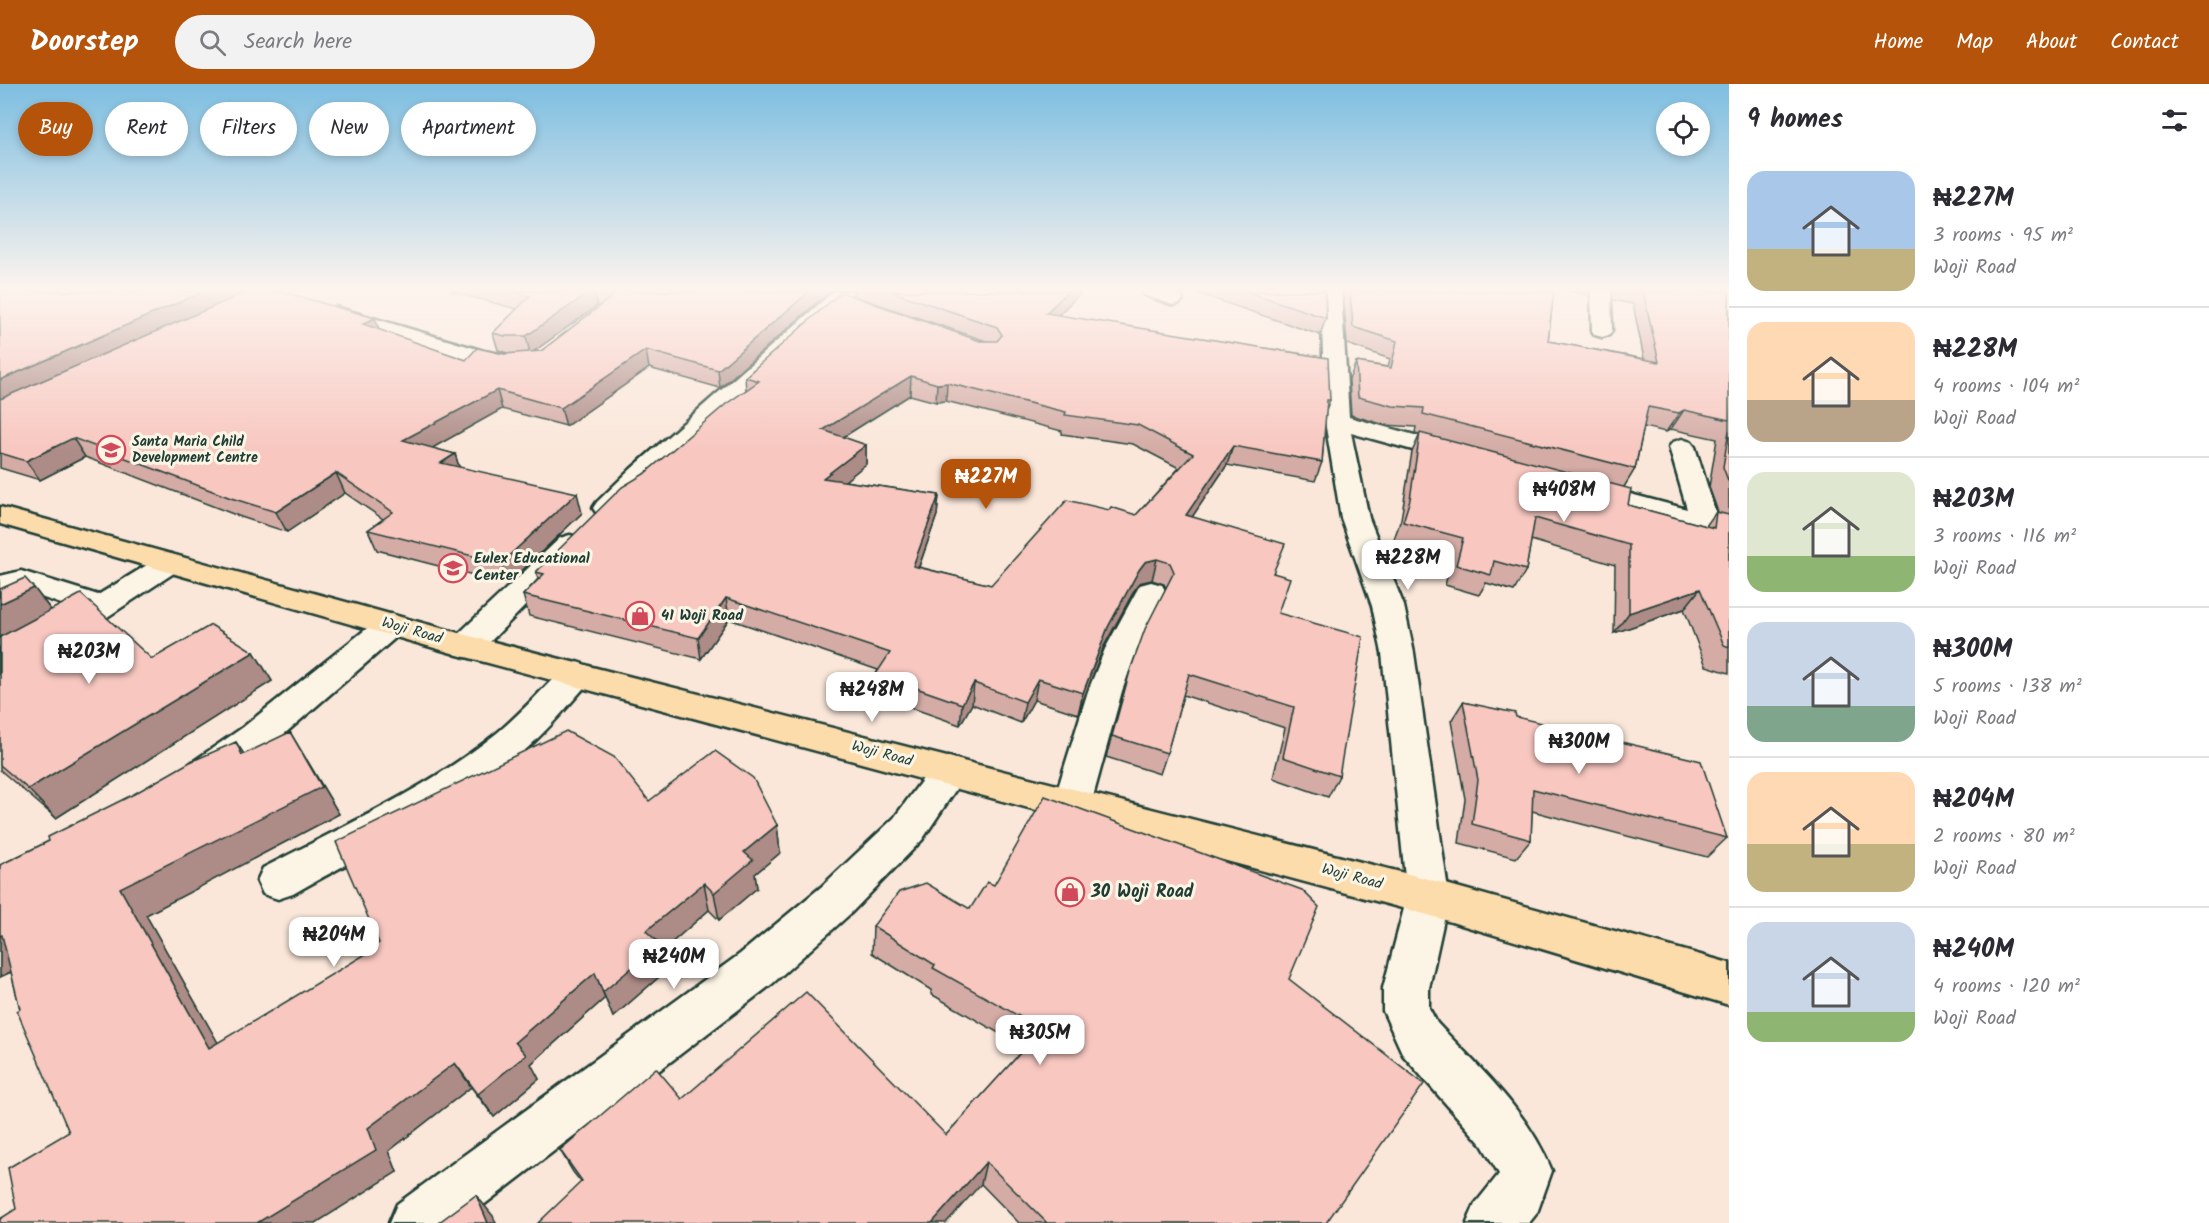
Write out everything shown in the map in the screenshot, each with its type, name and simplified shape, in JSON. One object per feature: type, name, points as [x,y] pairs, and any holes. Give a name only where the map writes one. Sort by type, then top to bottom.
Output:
[{"type":"main road","name":"Woji Road","points":[[0,515],[466,646],[1428,897],[1729,984]]},
{"type":"street","points":[[439,344],[509,363],[536,362]]},
{"type":"street","points":[[466,646],[640,475],[795,344]]},
{"type":"street","points":[[1333,344],[1337,421],[1356,518],[1388,606],[1398,653],[1428,897],[1406,988],[1406,1011],[1420,1039],[1500,1127],[1526,1171],[1518,1194],[1494,1223]]},
{"type":"street","points":[[1337,421],[1486,463]]},
{"type":"street","points":[[1682,447],[1717,526]]},
{"type":"street","points":[[1567,485],[1717,526]]},
{"type":"street","points":[[0,662],[102,607],[170,563]]},
{"type":"street","points":[[0,586],[21,580],[102,607]]},
{"type":"street","points":[[1072,804],[1105,691],[1121,649],[1151,592]]},
{"type":"street","points":[[177,790],[255,738],[391,625]]},
{"type":"street","points":[[278,880],[434,794],[498,752],[533,722],[577,674]]},
{"type":"street","points":[[416,1223],[756,969],[836,900],[908,829],[948,771]]},
{"type":"building","points":[[0,344],[83,344],[0,380]]},
{"type":"building","points":[[126,344],[421,344],[466,360],[477,348],[504,354],[541,351],[550,344],[748,344],[718,370],[646,350],[561,408],[497,390],[403,440],[455,454],[441,463],[577,493],[501,563],[368,530],[393,512],[336,473],[276,512],[231,498],[73,438],[26,461],[0,453],[0,399]]},
{"type":"building","points":[[782,344],[1241,344],[1328,358],[1330,400],[1327,400],[1322,462],[1233,446],[1186,515],[1285,544],[1273,573],[1290,578],[1278,613],[1363,637],[1339,776],[1283,757],[1294,707],[1189,674],[1167,753],[1112,736],[1130,671],[1145,629],[1174,572],[1170,563],[1157,559],[1145,562],[1139,570],[1108,627],[1083,693],[1038,679],[1025,702],[974,683],[962,704],[876,674],[890,653],[726,598],[698,638],[523,595],[544,574],[536,572],[622,487],[644,474],[726,404],[759,381],[745,377]],"holes":[[[911,376],[937,384],[947,383],[1066,412],[1065,415],[1138,425],[1193,454],[1136,515],[1111,507],[1109,510],[1067,500],[991,585],[913,566],[939,495],[823,478],[866,445],[823,430]]]},
{"type":"building","points":[[1396,344],[1565,344],[1659,362],[1655,344],[1729,344],[1729,420],[1684,410],[1679,413],[1648,407],[1635,469],[1423,414],[1424,408],[1393,406],[1358,397],[1356,362],[1391,368]]},
{"type":"building","points":[[1729,430],[1729,483],[1723,467]]},
{"type":"building","points":[[1420,433],[1631,489],[1628,505],[1714,528],[1716,512],[1729,515],[1729,647],[1724,645],[1700,589],[1629,613],[1629,545],[1535,518],[1526,570],[1494,561],[1491,575],[1456,565],[1463,538],[1403,522],[1410,499]]},
{"type":"building","points":[[25,578],[34,588],[0,604],[0,589]]},
{"type":"building","points":[[81,594],[152,659],[211,625],[254,652],[28,789],[0,765],[0,637]]},
{"type":"building","points":[[1463,702],[1515,713],[1516,717],[1701,761],[1727,838],[1533,789],[1531,840],[1472,824],[1478,780]]},
{"type":"building","points":[[566,731],[614,757],[649,801],[715,751],[753,778],[777,825],[744,852],[753,860],[714,893],[704,883],[646,931],[660,944],[603,992],[595,973],[515,1042],[526,1055],[478,1094],[455,1063],[368,1128],[376,1150],[257,1223],[0,1223],[0,1219],[16,1209],[8,1168],[69,1132],[17,1011],[20,1009],[2,935],[0,936],[0,865],[49,841],[48,837],[134,794],[190,762],[236,742],[242,755],[290,732],[322,787],[120,888],[209,1048],[371,951],[370,949],[379,943],[336,842]]},
{"type":"building","points":[[1045,796],[1302,890],[1319,907],[1289,979],[1424,1084],[1326,1223],[1047,1223],[986,1162],[932,1223],[538,1223],[582,1181],[560,1150],[656,1068],[682,1099],[806,992],[946,1135],[1042,1029],[933,968],[935,965],[873,926],[899,892],[926,883],[970,909],[987,882],[994,885]]},
{"type":"building","points":[[476,1195],[488,1223],[438,1223]]},
{"type":"place","name":"Santa Maria Child Development Centre","points":[[111,450]]},
{"type":"place","name":"Eulex Educational Center","points":[[453,568]]},
{"type":"place","name":"41 Woji Road","points":[[640,616]]},
{"type":"place","name":"30 Woji Road","points":[[1070,892]]}]
